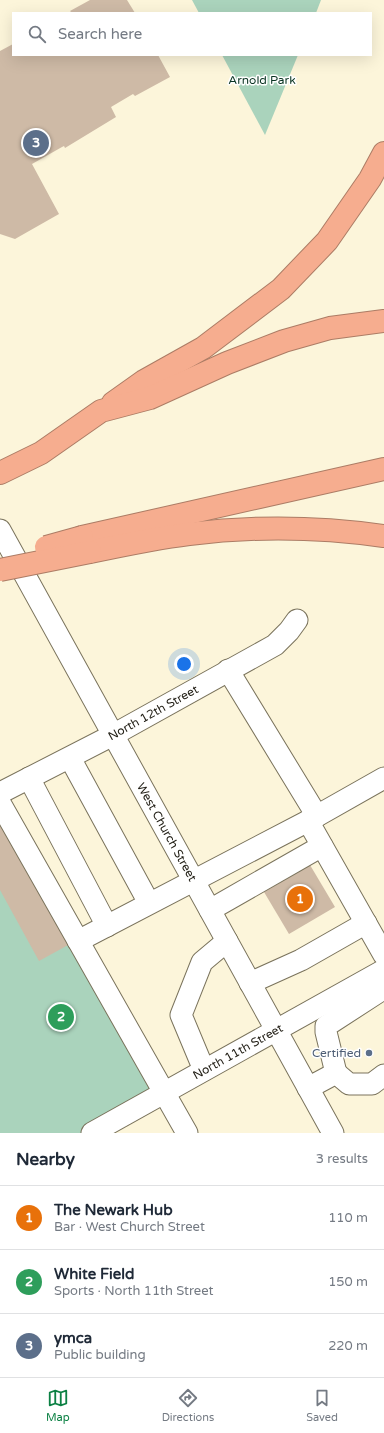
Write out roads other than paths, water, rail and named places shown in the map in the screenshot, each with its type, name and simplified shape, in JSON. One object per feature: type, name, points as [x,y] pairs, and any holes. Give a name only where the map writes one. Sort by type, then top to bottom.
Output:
[{"type":"highway","points":[[0,473],[41,453],[144,381],[203,348],[281,289],[327,241],[370,179],[384,153]]},
{"type":"highway","points":[[101,411],[150,398],[227,363],[284,340],[330,328],[384,321]]},
{"type":"highway","points":[[0,570],[86,544],[384,469]]},
{"type":"highway","points":[[0,566],[48,547],[189,534],[247,530],[311,529],[384,536]]},
{"type":"street","name":"West Church Street","points":[[0,530],[333,1133]]},
{"type":"street","name":"North 12th Street","points":[[0,794],[113,735],[275,644],[289,631],[297,620]]},
{"type":"street","points":[[228,670],[313,818],[322,846],[377,938],[301,960],[250,983]]},
{"type":"street","points":[[70,758],[149,904]]},
{"type":"street","points":[[29,778],[107,926]]},
{"type":"street","points":[[78,941],[313,818],[384,778]]},
{"type":"street","points":[[0,803],[187,1133]]},
{"type":"street","points":[[210,910],[322,846]]},
{"type":"street","points":[[204,1070],[181,1015],[202,962],[227,941]]},
{"type":"street","points":[[381,985],[326,1026],[326,1032],[336,1073],[349,1084],[372,1084],[384,1075]]},
{"type":"street","name":"North 11th Street","points":[[92,1133],[276,1030],[381,985]]},
{"type":"street","points":[[308,1088],[336,1073]]},
{"type":"place","name":"ymca","points":[[36,143]]},
{"type":"place","name":"The Newark Hub","points":[[300,899]]},
{"type":"place","name":"White Field","points":[[61,1017]]},
{"type":"place","name":"Certified","points":[[369,1053]]},
{"type":"park label","name":"Arnold Park","points":[[262,80]]}]
